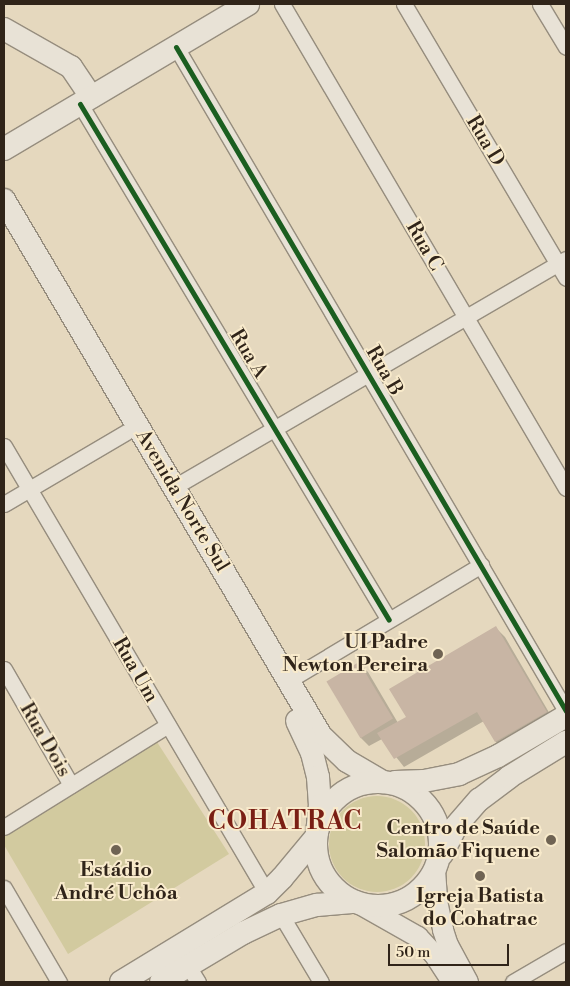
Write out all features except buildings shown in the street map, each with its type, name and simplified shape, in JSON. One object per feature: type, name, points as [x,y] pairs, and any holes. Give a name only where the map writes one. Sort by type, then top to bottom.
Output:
[{"type":"main road","points":[[4,150],[219,4]]},
{"type":"main road","points":[[4,133],[85,95],[176,47],[248,4]]},
{"type":"main road","points":[[4,29],[71,67],[85,95]]},
{"type":"main road","name":"Avenida Norte Sul","points":[[4,200],[321,736],[363,772],[384,782]]},
{"type":"main road","name":"Avenida Norte Sul","points":[[4,225],[304,733],[312,753],[318,777],[320,804],[317,834]]},
{"type":"main road","points":[[121,982],[267,893],[287,873],[317,834],[328,807],[348,789],[365,783],[424,781],[458,774],[498,756],[566,716]]},
{"type":"main road","points":[[161,982],[193,974],[243,933],[281,915],[317,905],[357,902],[384,906],[406,900],[420,890],[436,868],[456,826],[466,811],[509,776],[566,742]]},
{"type":"main road","points":[[384,782],[411,790],[433,812],[441,848],[436,868]]},
{"type":"main road","points":[[317,834],[317,857],[324,875],[342,894],[357,902]]},
{"type":"street","name":"Rua C","points":[[282,4],[566,488]]},
{"type":"street","name":"Rua D","points":[[404,4],[562,261],[566,278]]},
{"type":"street","points":[[540,4],[566,47]]},
{"type":"street","name":"Rua B","points":[[176,47],[566,711]]},
{"type":"street","name":"Rua A","points":[[85,95],[275,429],[389,620]]},
{"type":"street","points":[[174,487],[562,261]]},
{"type":"street","points":[[4,504],[126,432]]},
{"type":"street","name":"Rua Um","points":[[4,446],[267,893]]},
{"type":"street","points":[[289,680],[481,565]]},
{"type":"street","name":"Rua Dois","points":[[4,669],[71,785]]},
{"type":"street","points":[[4,827],[168,725]]},
{"type":"street","points":[[436,868],[437,901],[443,930],[448,945],[468,982]]},
{"type":"street","points":[[4,888],[59,982]]},
{"type":"street","points":[[357,902],[418,937],[434,954],[452,982]]},
{"type":"street","points":[[281,915],[321,982]]},
{"type":"street","points":[[514,982],[566,951]]},
{"type":"shaded area","name":"Estádio André Uchôa","points":[[157,742],[229,854],[68,954],[4,845],[4,833]]},
{"type":"shaded area","points":[[377,796],[396,799],[411,810],[422,825],[425,844],[422,863],[411,878],[396,889],[377,892],[358,889],[343,878],[332,863],[329,844],[332,825],[343,810],[358,799]]},
{"type":"cycle path","points":[[176,47],[566,711]]},
{"type":"cycle path","points":[[80,104],[389,620]]},
{"type":"place","name":"UI Padre Newton Pereira","points":[[438,654]]},
{"type":"place","name":"Centro de Saúde Salomão Fiquene","points":[[551,840]]},
{"type":"place","name":"Estádio André Uchôa","points":[[116,850]]},
{"type":"place","name":"Igreja Batista do Cohatrac","points":[[480,876]]},
{"type":"district","name":"COHATRAC","points":[[285,822]]}]
